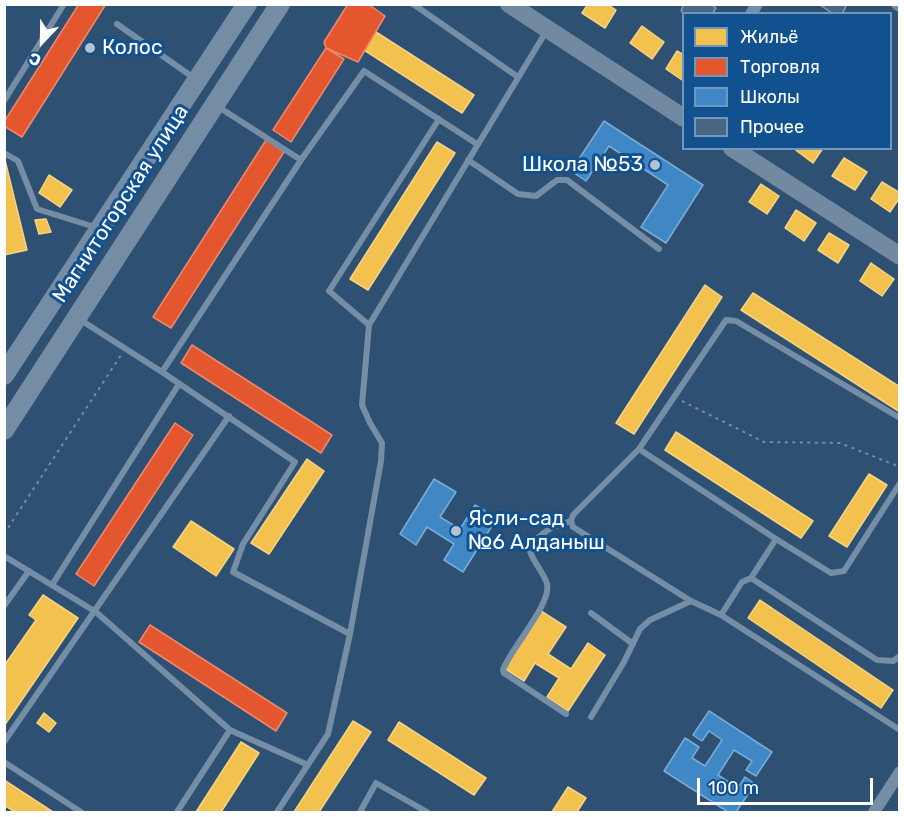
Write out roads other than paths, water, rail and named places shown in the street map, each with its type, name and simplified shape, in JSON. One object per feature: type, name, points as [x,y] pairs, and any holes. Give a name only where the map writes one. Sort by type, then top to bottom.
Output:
[{"type":"main road","name":"Магнитогорская улица","points":[[4,375],[247,4]]},
{"type":"main road","name":"Магнитогорская улица","points":[[4,430],[279,4]]},
{"type":"street","points":[[512,6],[682,117]]},
{"type":"street","points":[[735,150],[900,256]]},
{"type":"street","points":[[874,813],[900,772]]},
{"type":"lane","points":[[4,102],[64,4]]},
{"type":"lane","points":[[413,4],[518,77]]},
{"type":"lane","points":[[117,24],[197,80]]},
{"type":"lane","points":[[278,813],[328,734],[350,634],[381,461],[382,443],[362,405],[369,325],[548,30]]},
{"type":"lane","points":[[162,372],[301,160],[364,71],[477,144]]},
{"type":"lane","points":[[214,104],[301,160]]},
{"type":"lane","points":[[369,325],[328,291],[439,119]]},
{"type":"lane","points":[[4,153],[18,161],[36,209],[100,229]]},
{"type":"lane","points":[[468,160],[518,194],[536,196],[557,180],[567,180],[658,249]]},
{"type":"lane","points":[[76,317],[229,416],[295,462],[243,544],[233,572],[350,634]]},
{"type":"lane","points":[[900,418],[736,321],[726,320],[639,449],[573,515],[571,521],[573,527],[691,601],[721,615],[900,730]]},
{"type":"lane","points":[[52,585],[179,384]]},
{"type":"lane","points":[[4,741],[96,612],[229,416]]},
{"type":"lane","points":[[639,449],[831,573],[844,571],[900,483]]},
{"type":"lane","points":[[566,714],[504,673],[503,670],[544,601],[548,586],[529,547],[551,527],[571,521]]},
{"type":"lane","points":[[721,615],[742,582],[751,578],[776,539]]},
{"type":"lane","points":[[4,556],[96,612],[230,730],[308,765]]},
{"type":"lane","points":[[4,606],[29,571]]},
{"type":"lane","points":[[751,578],[877,660],[893,662],[900,656]]},
{"type":"lane","points":[[591,717],[640,630],[650,620],[691,601]]},
{"type":"lane","points":[[591,613],[633,644]]},
{"type":"lane","points":[[177,813],[230,730]]},
{"type":"lane","points":[[4,762],[81,813]]},
{"type":"lane","points":[[360,813],[376,783],[427,813]]},
{"type":"place","name":"Колос","points":[[90,48]]},
{"type":"place","name":"Школа №53","points":[[655,165]]},
{"type":"place","name":"Ясли-сад №6 Алданыш","points":[[456,531]]}]
